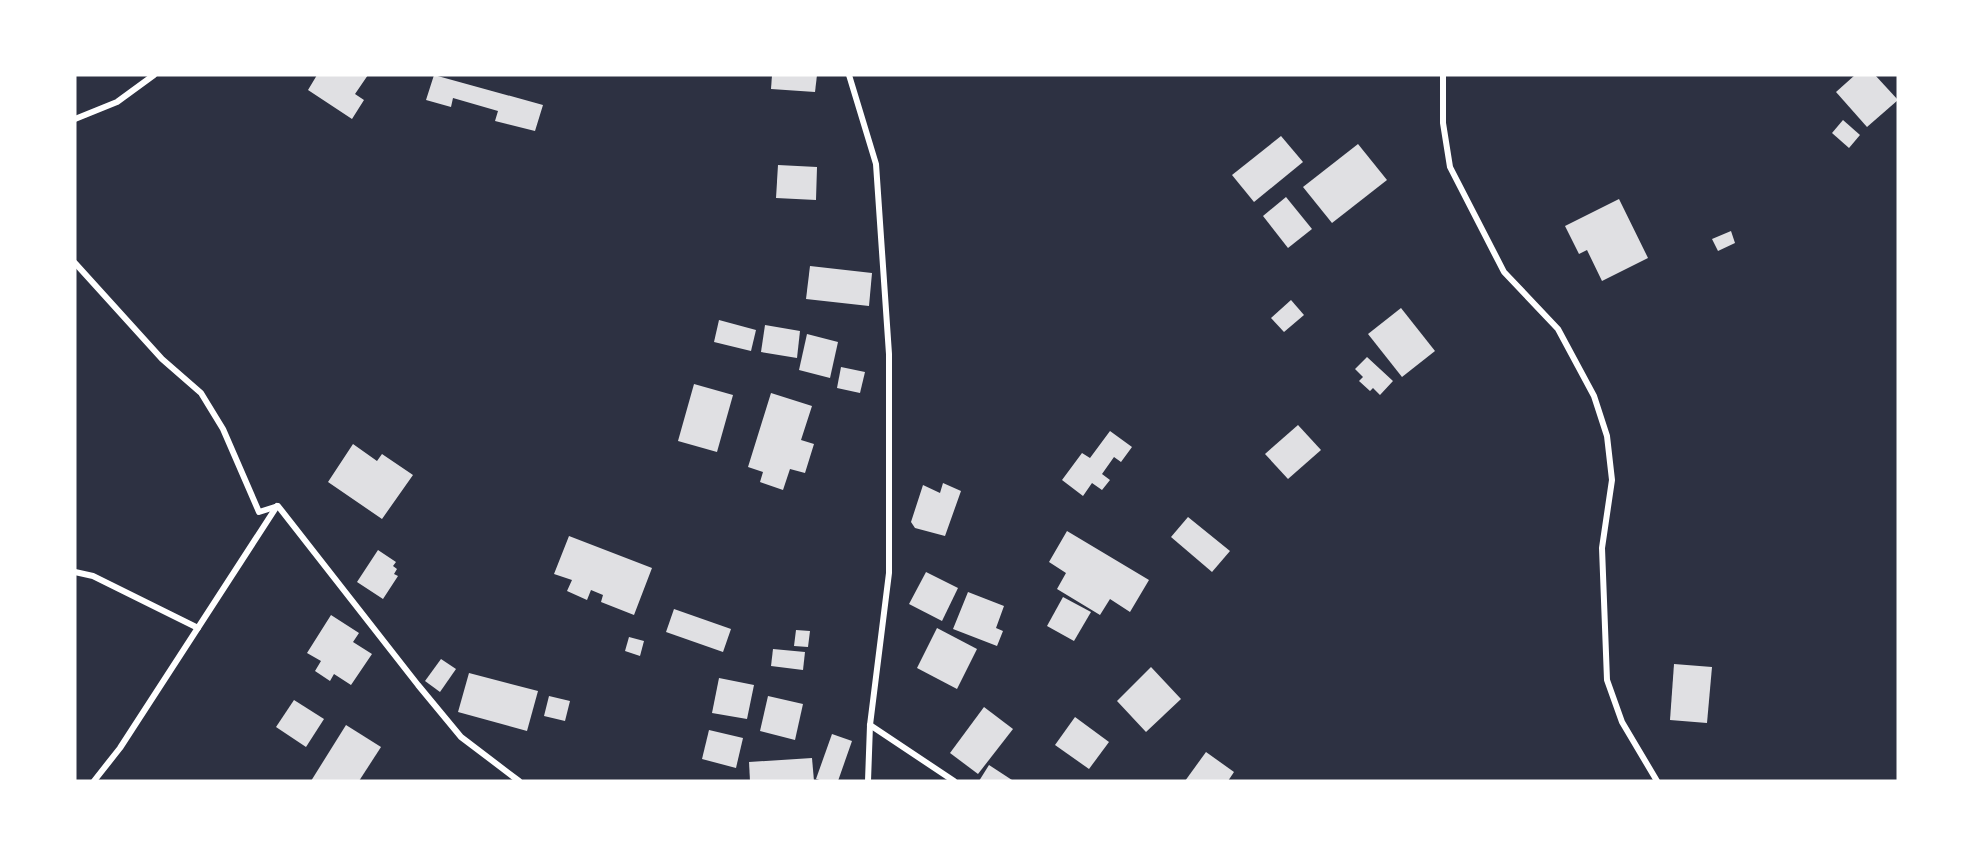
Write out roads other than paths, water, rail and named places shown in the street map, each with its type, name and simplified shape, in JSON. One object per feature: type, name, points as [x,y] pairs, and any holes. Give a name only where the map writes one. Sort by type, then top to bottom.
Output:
[{"type":"street","points":[[75,119],[117,102],[154,75]]},
{"type":"street","points":[[849,75],[876,164],[890,354],[889,573],[870,725],[868,781]]},
{"type":"street","points":[[1443,75],[1443,123],[1450,166],[1504,272],[1557,329],[1594,396],[1607,436],[1612,480],[1602,548],[1607,680],[1622,722],[1657,781]]},
{"type":"street","points":[[75,263],[162,359],[201,393],[223,429],[259,512],[278,506]]},
{"type":"street","points":[[94,781],[120,748],[278,506]]},
{"type":"street","points":[[278,506],[461,737],[519,781]]},
{"type":"street","points":[[75,572],[93,576],[198,628]]},
{"type":"street","points":[[870,725],[954,781]]}]
